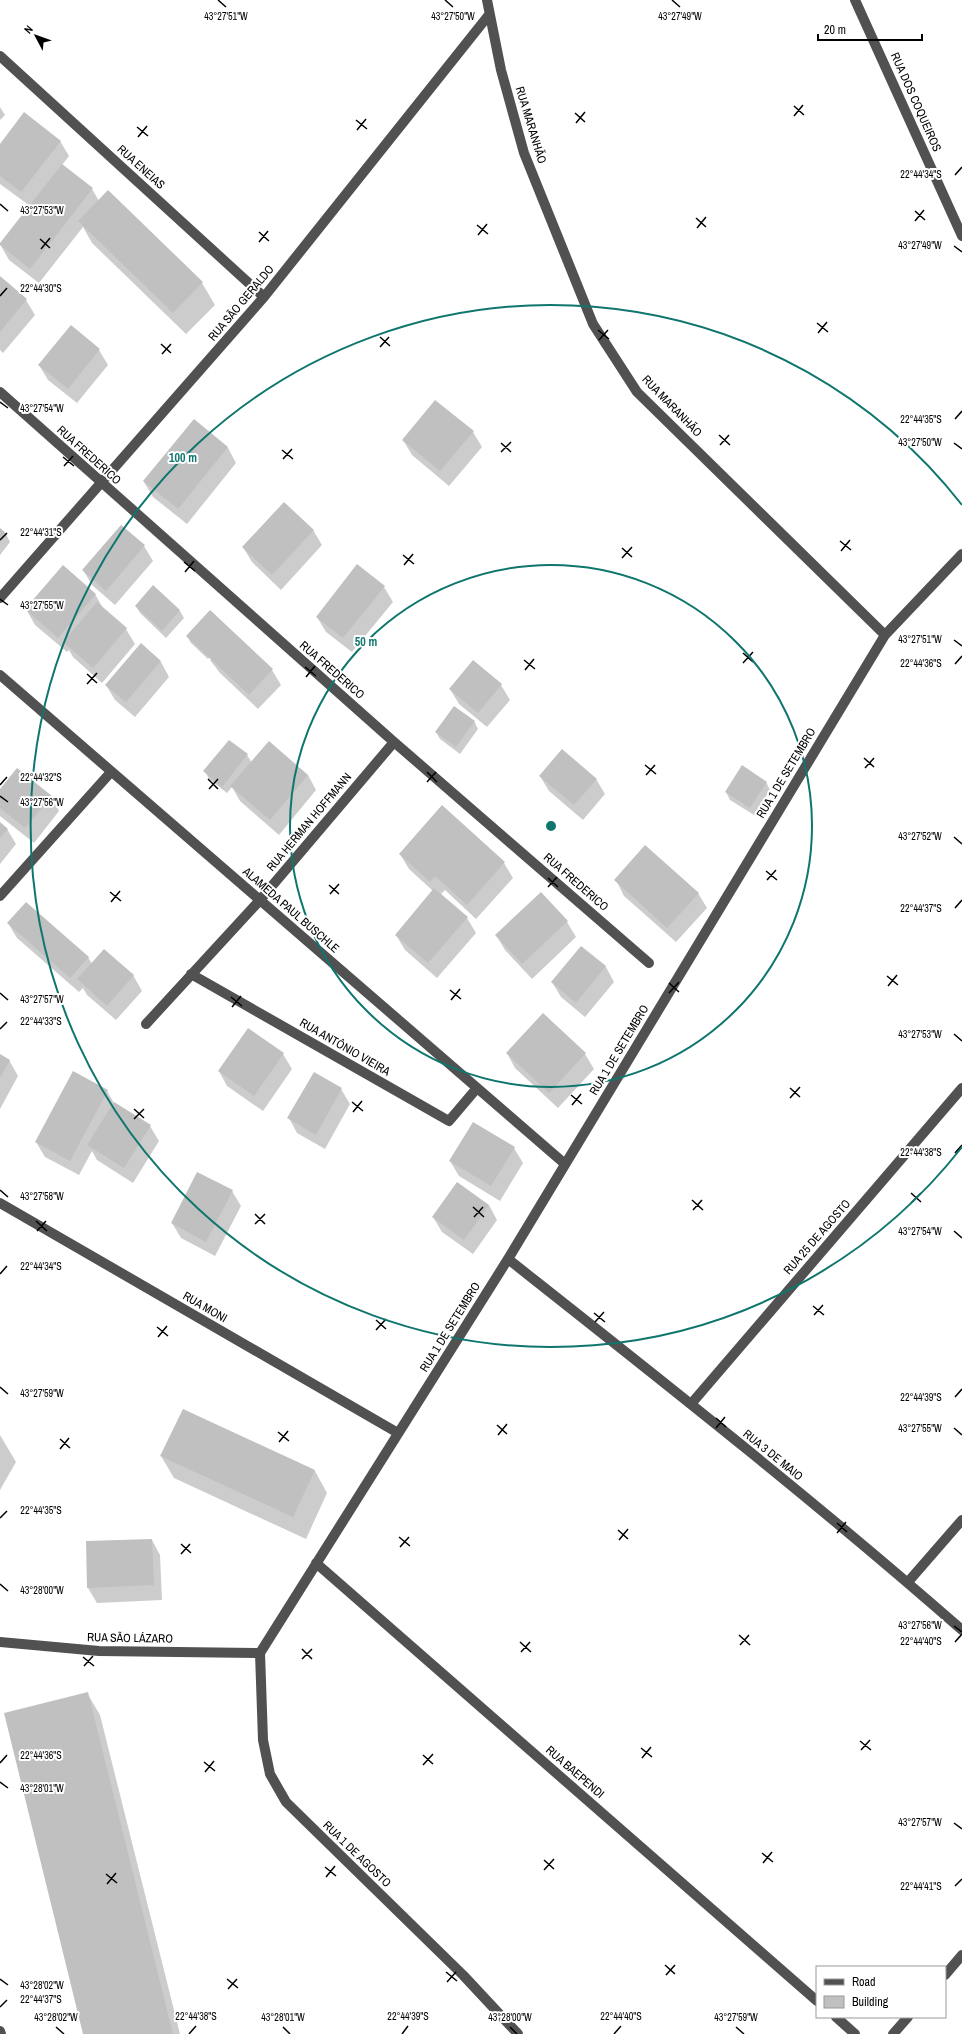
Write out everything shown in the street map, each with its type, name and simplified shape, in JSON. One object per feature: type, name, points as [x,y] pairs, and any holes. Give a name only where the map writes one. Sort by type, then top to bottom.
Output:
[{"type":"street","name":"RUA MARANHÃO","points":[[487,0],[488,16],[501,70],[524,153],[597,330],[637,392],[885,635]]},
{"type":"street","name":"RUA DOS COQUEIROS","points":[[855,0],[962,236]]},
{"type":"street","name":"RUA SÃO GERALDO","points":[[0,598],[264,297],[488,16]]},
{"type":"street","name":"RUA ENEIAS","points":[[0,56],[264,297]]},
{"type":"street","name":"RUA FREDERICO","points":[[0,392],[101,484],[394,742],[650,963]]},
{"type":"street","name":"RUA 1 DE SETEMBRO","points":[[260,1653],[508,1259],[885,635],[962,554]]},
{"type":"street","name":"ALAMEDA PAUL BUSCHLE","points":[[0,675],[565,1164]]},
{"type":"street","name":"RUA HERMAN HOFFMANN","points":[[146,1024],[260,900],[394,742]]},
{"type":"street","points":[[0,896],[111,772]]},
{"type":"street","name":"RUA ANTÔNIO VIEIRA","points":[[191,974],[449,1121],[477,1088]]},
{"type":"street","name":"RUA 25 DE AGOSTO","points":[[691,1404],[962,1088]]},
{"type":"street","name":"RUA MONI","points":[[0,1203],[398,1434]]},
{"type":"street","name":"RUA 3 DE MAIO","points":[[508,1259],[691,1404],[908,1582],[962,1630]]},
{"type":"street","points":[[908,1582],[962,1520]]},
{"type":"street","name":"RUA BAEPENDI","points":[[316,1563],[816,2000]]},
{"type":"street","name":"RUA SÃO LÁZARO","points":[[0,1642],[99,1651],[260,1653]]},
{"type":"street","name":"RUA 1 DE AGOSTO","points":[[260,1653],[263,1740],[270,1774],[286,1802],[463,1975],[518,2034]]},
{"type":"street","points":[[946,1974],[962,1955]]},
{"type":"street","points":[[837,2018],[855,2034]]},
{"type":"street","points":[[893,2034],[907,2018]]},
{"type":"building","points":[[24,112],[61,141],[21,192],[0,176],[0,144]]},
{"type":"building","points":[[62,164],[93,188],[30,269],[0,245],[0,243]]},
{"type":"building","points":[[108,190],[203,282],[173,313],[78,221]]},
{"type":"building","points":[[0,276],[27,299],[0,332]]},
{"type":"building","points":[[71,325],[100,349],[68,389],[38,365]]},
{"type":"building","points":[[435,400],[474,431],[440,471],[402,440]]},
{"type":"building","points":[[194,419],[228,447],[178,509],[143,481]]},
{"type":"building","points":[[284,502],[314,530],[272,575],[242,547]]},
{"type":"building","points":[[121,525],[145,545],[106,591],[82,570]]},
{"type":"building","points":[[0,528],[7,534],[0,542]]},
{"type":"building","points":[[357,564],[385,586],[343,638],[316,617]]},
{"type":"building","points":[[63,565],[96,594],[58,638],[25,609]]},
{"type":"building","points":[[153,585],[180,610],[162,631],[135,606]]},
{"type":"building","points":[[97,602],[127,628],[93,668],[63,642]]},
{"type":"building","points":[[210,610],[273,669],[249,695],[186,636]]},
{"type":"building","points":[[141,643],[161,661],[126,702],[105,685]]},
{"type":"building","points":[[473,660],[502,684],[478,713],[449,689]]},
{"type":"building","points":[[454,706],[475,721],[456,747],[435,732]]},
{"type":"building","points":[[229,740],[248,754],[222,787],[203,771]]},
{"type":"building","points":[[269,741],[308,775],[270,820],[230,786]]},
{"type":"building","points":[[562,749],[597,779],[574,805],[539,776]]},
{"type":"building","points":[[742,765],[767,782],[750,808],[725,792]]},
{"type":"building","points":[[17,768],[52,796],[25,828],[0,808],[0,789]]},
{"type":"building","points":[[442,805],[505,862],[467,905],[435,876],[430,882],[399,854]]},
{"type":"building","points":[[0,822],[8,829],[0,838]]},
{"type":"building","points":[[645,845],[699,893],[667,928],[614,880]]},
{"type":"building","points":[[434,888],[468,917],[428,963],[395,935]]},
{"type":"building","points":[[541,892],[568,921],[522,964],[495,935]]},
{"type":"building","points":[[26,902],[89,957],[70,978],[7,923]]},
{"type":"building","points":[[581,946],[606,966],[576,1003],[551,982]]},
{"type":"building","points":[[104,949],[134,975],[107,1006],[77,979]]},
{"type":"building","points":[[543,1013],[586,1053],[549,1093],[506,1053]]},
{"type":"building","points":[[248,1028],[284,1053],[254,1096],[218,1071]]},
{"type":"building","points":[[0,1054],[10,1060],[0,1078]]},
{"type":"building","points":[[73,1071],[108,1090],[70,1161],[35,1142]]},
{"type":"building","points":[[314,1072],[342,1088],[316,1135],[287,1118]]},
{"type":"building","points":[[114,1102],[151,1125],[124,1168],[87,1145]]},
{"type":"building","points":[[473,1122],[515,1147],[491,1186],[449,1161]]},
{"type":"building","points":[[197,1172],[233,1190],[206,1242],[171,1223]]},
{"type":"building","points":[[457,1182],[489,1205],[464,1240],[432,1217]]},
{"type":"building","points":[[183,1409],[315,1470],[293,1517],[160,1456]]},
{"type":"building","points":[[152,1539],[154,1585],[87,1588],[86,1541]]},
{"type":"building","points":[[88,1692],[173,2034],[83,2034],[4,1713]]}]
